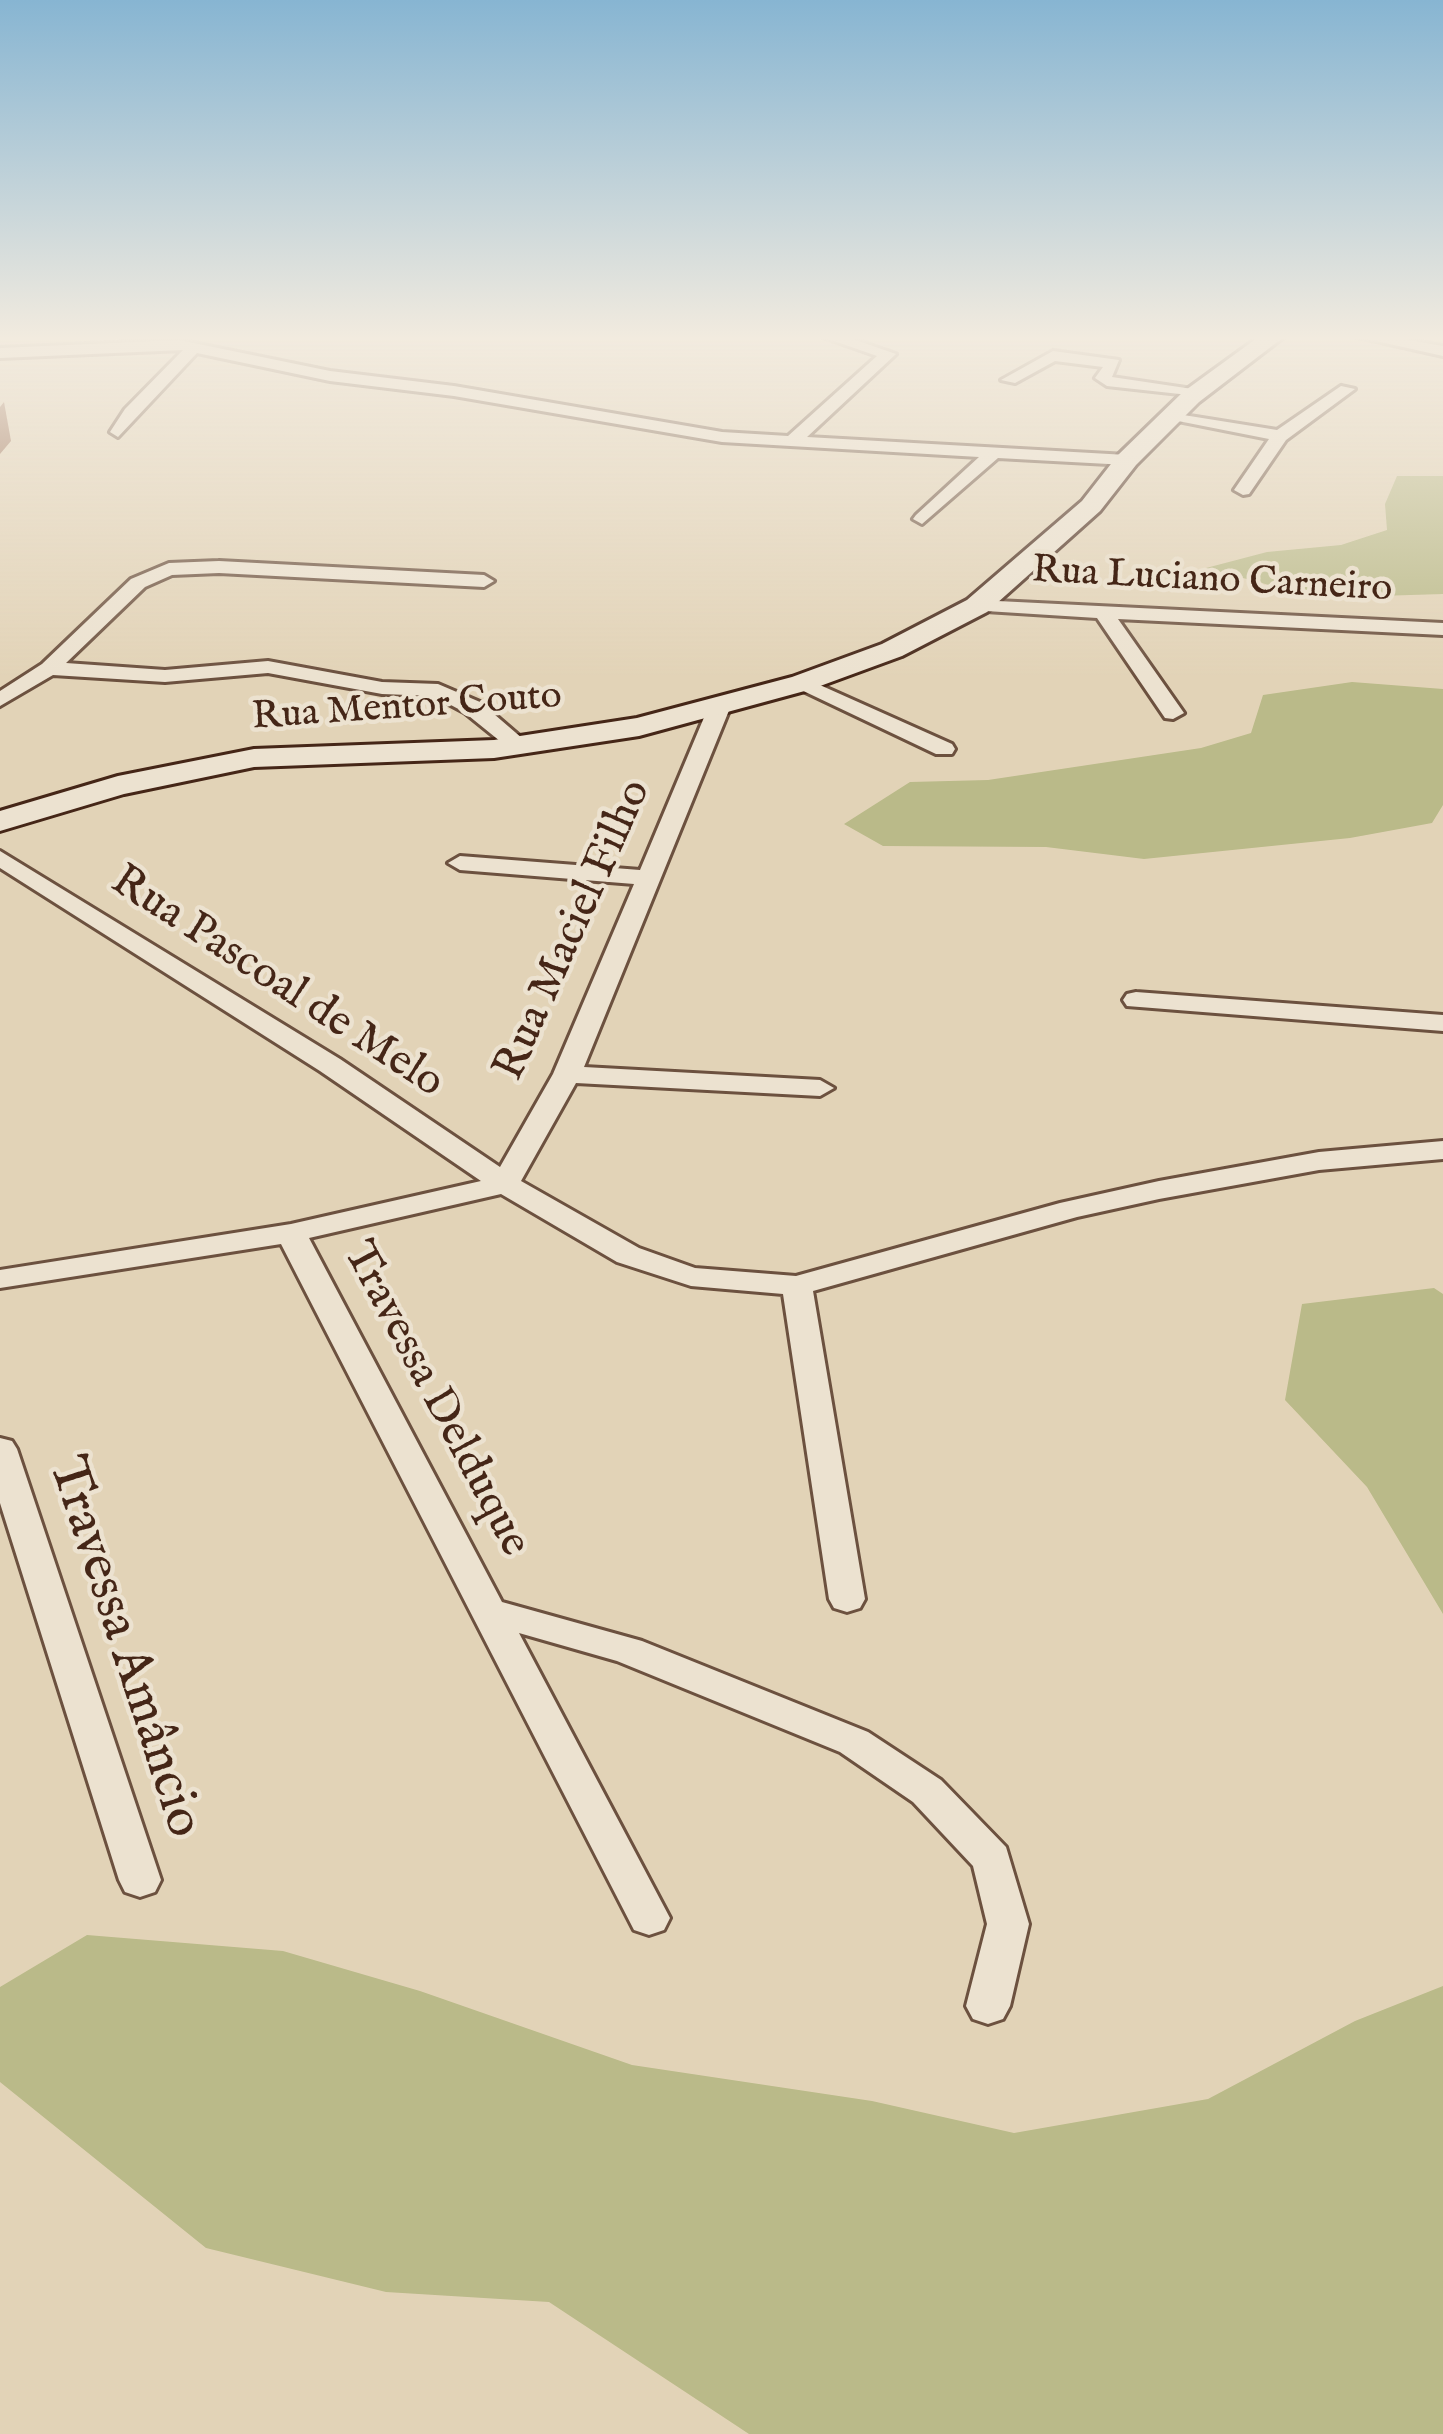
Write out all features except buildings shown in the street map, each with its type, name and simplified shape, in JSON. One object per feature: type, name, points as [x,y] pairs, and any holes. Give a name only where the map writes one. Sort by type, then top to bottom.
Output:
[{"type":"street","points":[[939,450],[1126,460]]},
{"type":"street","name":"Rua Mentor Couto","points":[[0,821],[118,786],[254,758],[519,745],[639,728],[802,683],[892,650],[977,606],[1090,506],[1137,450]]},
{"type":"street","points":[[1243,490],[1271,450]]},
{"type":"street","points":[[922,519],[994,452]]},
{"type":"street","points":[[0,700],[49,668],[138,583],[169,569],[219,567],[484,580]]},
{"type":"street","name":"Rua Luciano Carneiro","points":[[977,606],[1443,629]]},
{"type":"street","points":[[1103,612],[1173,713]]},
{"type":"street","points":[[49,668],[165,676],[268,667],[382,688],[438,690],[462,700],[519,745]]},
{"type":"street","points":[[802,683],[944,749]]},
{"type":"street","name":"Rua Maciel Filho","points":[[505,1184],[567,1074],[719,708]]},
{"type":"street","name":"Rua Pascoal de Melo","points":[[0,858],[330,1064],[505,1184],[628,1255],[691,1277],[797,1286]]},
{"type":"street","points":[[460,862],[645,878]]},
{"type":"street","points":[[1136,1000],[1443,1023]]},
{"type":"street","points":[[567,1074],[820,1088]]},
{"type":"street","points":[[847,1599],[797,1286],[1071,1209],[1160,1190],[1319,1161],[1443,1150]]},
{"type":"street","points":[[0,1279],[291,1233],[505,1184]]},
{"type":"street","name":"Travessa Delduque","points":[[291,1233],[649,1918]]},
{"type":"street","name":"Travessa Amâncio","points":[[0,1449],[140,1880]]},
{"type":"street","name":"Travessa Delduque","points":[[492,1612],[629,1651],[786,1714],[854,1742],[927,1791],[992,1859],[1008,1924],[988,2006]]},
{"type":"green space","points":[[1397,476],[1443,476],[1443,594],[1346,597],[1295,592],[1206,568],[1267,552],[1341,545],[1387,530],[1385,504]]},
{"type":"green space","points":[[1352,682],[1443,689],[1443,805],[1432,823],[1350,838],[1144,859],[1046,847],[883,846],[844,824],[910,782],[988,780],[1201,748],[1251,733],[1263,695]]},
{"type":"green space","points":[[1434,1288],[1443,1294],[1443,1614],[1367,1487],[1285,1400],[1302,1304]]},
{"type":"green space","points":[[87,1935],[283,1951],[420,1991],[632,2065],[872,2101],[1014,2133],[1208,2099],[1355,2021],[1443,1986],[1443,2434],[749,2434],[549,2302],[386,2292],[206,2248],[0,2082],[0,1987]]}]
